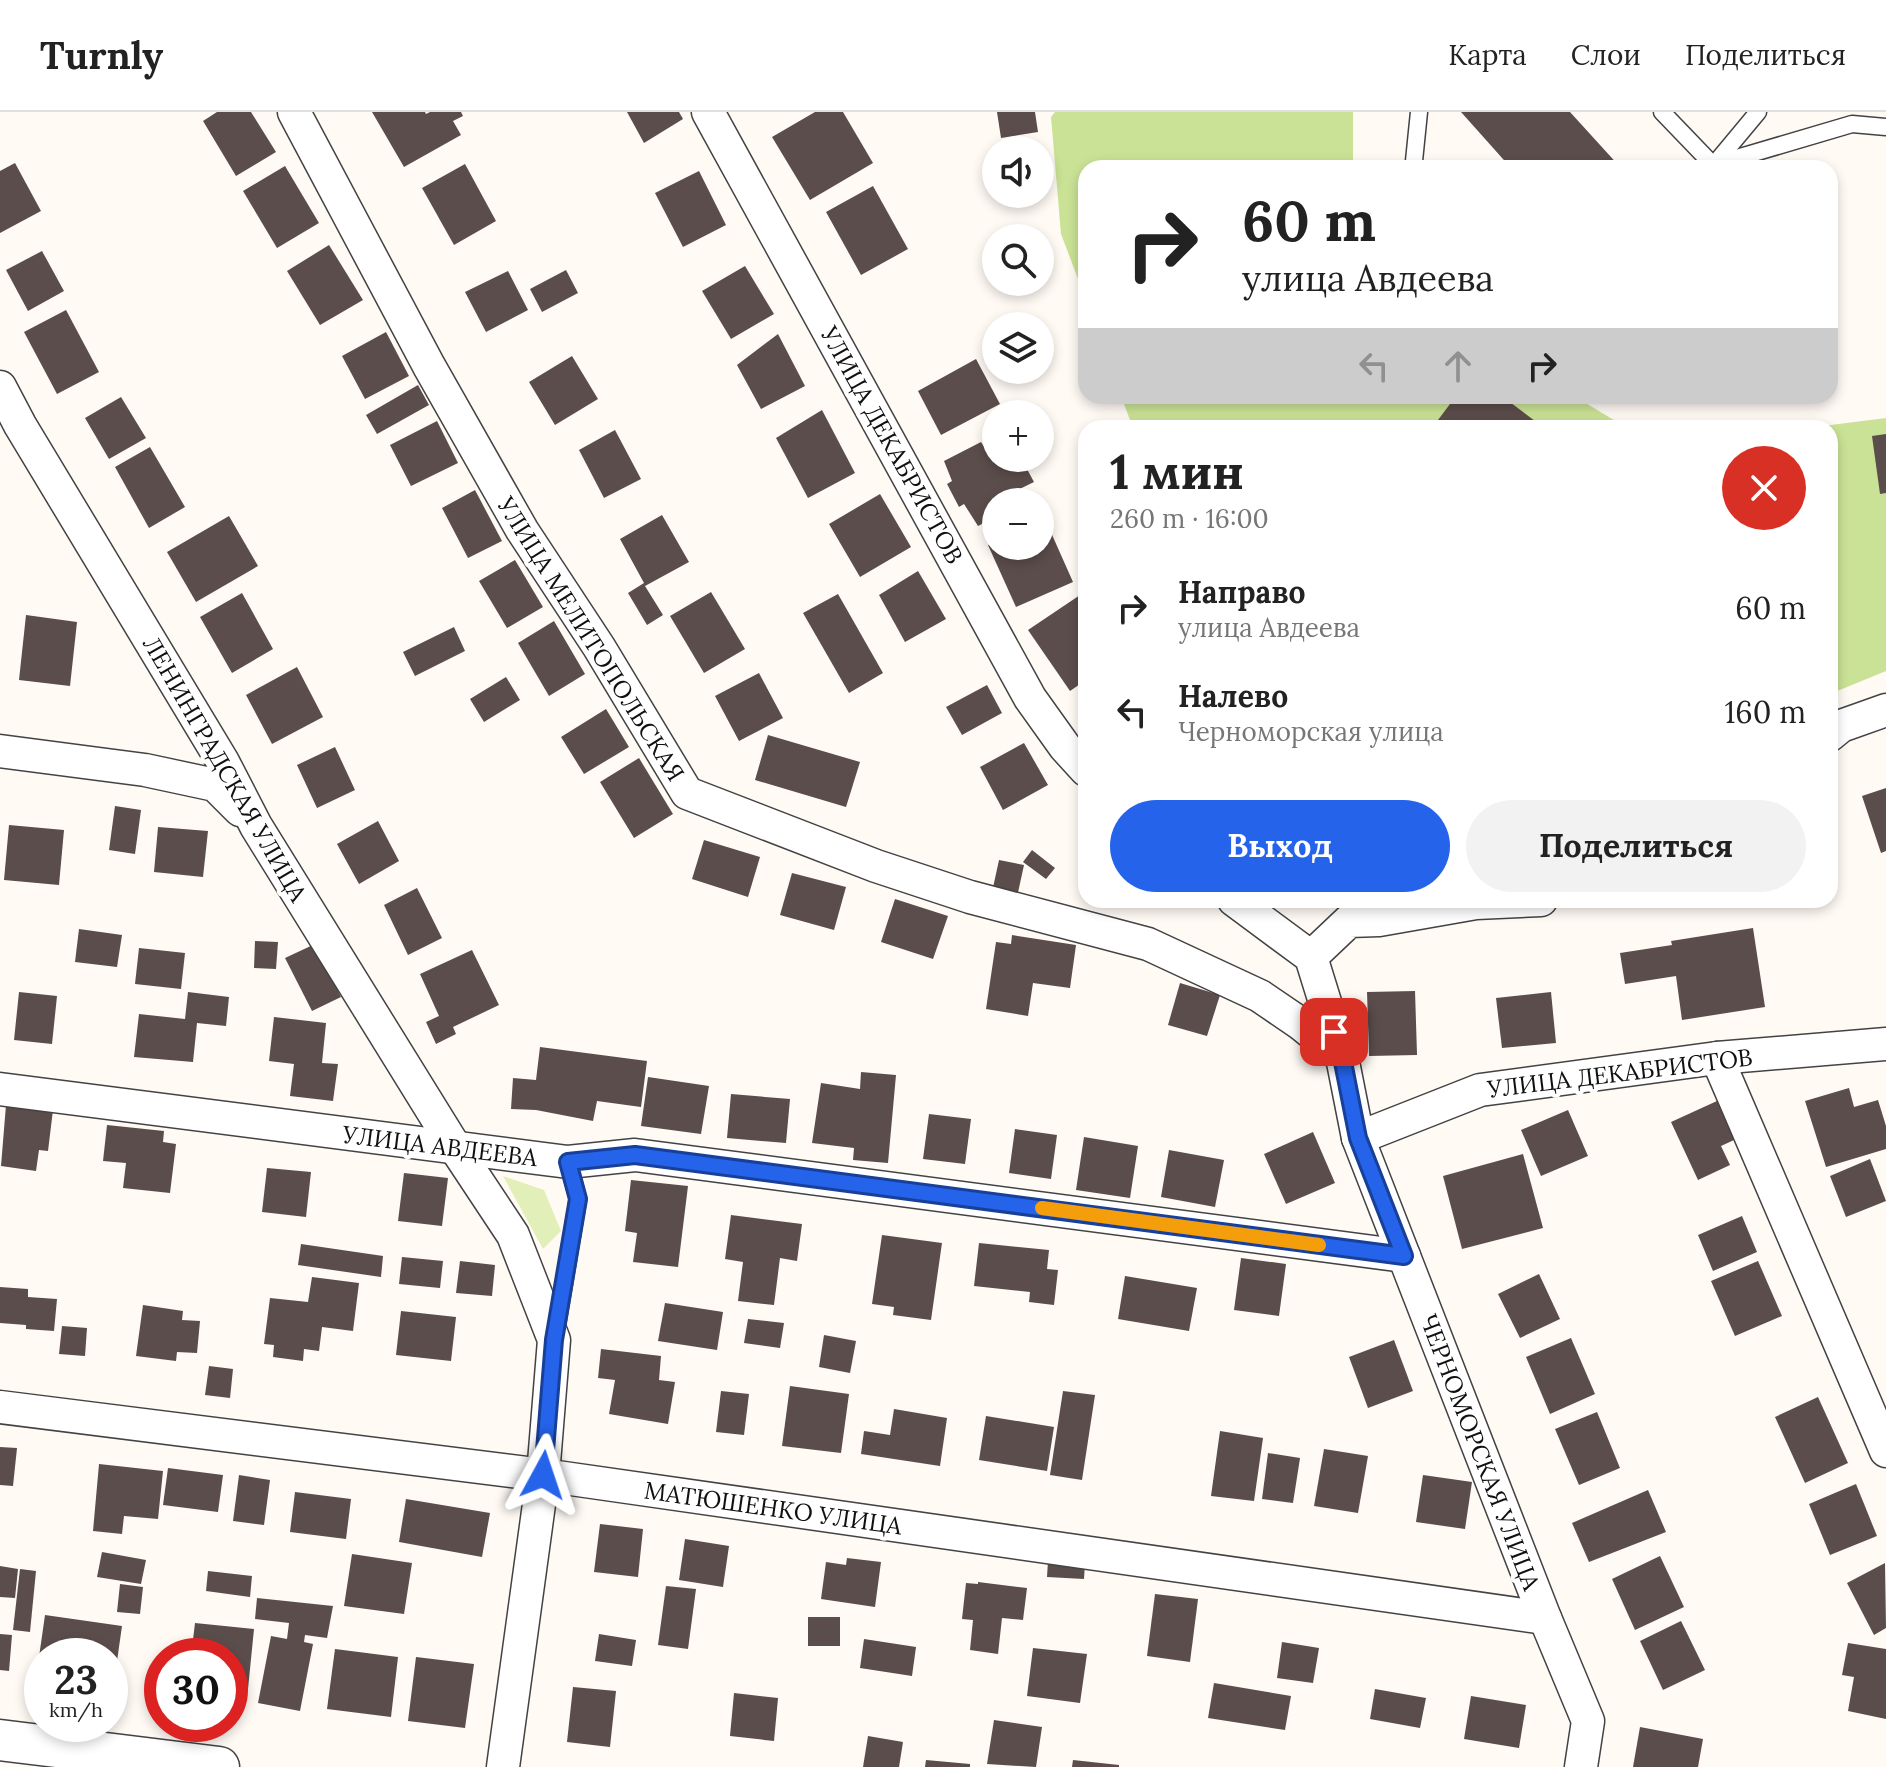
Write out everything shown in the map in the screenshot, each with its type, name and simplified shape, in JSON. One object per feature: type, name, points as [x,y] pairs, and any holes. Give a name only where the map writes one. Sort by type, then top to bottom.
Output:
[{"type":"street","name":"УЛИЦА МЕЛИТОПОЛЬСКАЯ","points":[[294,112],[429,366],[522,530],[599,647],[687,793],[876,866],[943,888],[1148,944],[1260,996],[1342,1057]]},
{"type":"street","name":"УЛИЦА ДЕКАБРИСТОВ","points":[[708,112],[1030,698],[1078,761]]},
{"type":"street","name":"ЛЕНИНГРАДСКАЯ УЛИЦА","points":[[0,387],[10,424],[223,762],[256,826],[456,1149],[513,1235],[554,1340]]},
{"type":"street","points":[[1838,728],[1886,710]]},
{"type":"street","points":[[0,751],[145,770],[215,785],[256,826]]},
{"type":"street","points":[[1245,908],[1311,957],[1342,1057],[1358,1138]]},
{"type":"street","points":[[1311,957],[1349,921],[1379,920],[1447,908]]},
{"type":"street","name":"УЛИЦА ДЕКАБРИСТОВ","points":[[1358,1138],[1480,1090],[1717,1058],[1886,1044]]},
{"type":"street","points":[[1717,1058],[1886,1451]]},
{"type":"street","name":"УЛИЦА АВДЕЕВА","points":[[0,1089],[568,1162],[635,1155],[1404,1256]]},
{"type":"street","name":"ЧЕРНОМОРСКАЯ УЛИЦА","points":[[1358,1138],[1588,1721],[1581,1767]]},
{"type":"street","points":[[503,1767],[543,1475],[554,1340]]},
{"type":"street","name":"МАТЮШЕНКО УЛИЦА","points":[[0,1407],[543,1475],[1545,1618]]},
{"type":"street","points":[[0,1740],[219,1767]]},
{"type":"lane","points":[[1414,160],[1419,112]]},
{"type":"lane","points":[[1662,112],[1707,160]]},
{"type":"lane","points":[[1718,160],[1758,112]]},
{"type":"lane","points":[[1733,160],[1852,124],[1886,127]]},
{"type":"lane","points":[[554,1340],[578,1199],[568,1162]]},
{"type":"green space","points":[[1055,112],[1353,112],[1353,160],[1078,160],[1078,279],[1061,234],[1051,117]]},
{"type":"green space","points":[[1124,404],[1587,404],[1614,420],[1130,420]]},
{"type":"green space","points":[[1886,418],[1886,671],[1838,691],[1838,424]]},
{"type":"green space","points":[[503,1176],[544,1190],[561,1231],[543,1249]]},
{"type":"building","points":[[217,112],[251,112],[276,152],[236,176],[203,121]]},
{"type":"building","points":[[372,112],[461,112],[463,116],[453,121],[461,135],[404,167]]},
{"type":"building","points":[[627,112],[679,112],[683,119],[644,143]]},
{"type":"building","points":[[815,112],[843,112],[873,163],[810,200],[772,137]]},
{"type":"building","points":[[997,112],[1035,112],[1038,132],[1001,136]]},
{"type":"building","points":[[1461,112],[1570,112],[1614,160],[1504,160]]},
{"type":"building","points":[[15,163],[41,211],[0,233],[0,171]]},
{"type":"building","points":[[465,164],[496,221],[454,245],[422,188]]},
{"type":"building","points":[[285,166],[319,223],[277,248],[243,191]]},
{"type":"building","points":[[699,171],[726,225],[683,247],[655,193]]},
{"type":"building","points":[[873,186],[908,249],[861,275],[826,212]]},
{"type":"building","points":[[329,245],[363,300],[320,325],[287,271]]},
{"type":"building","points":[[42,251],[64,291],[28,311],[6,270]]},
{"type":"building","points":[[745,266],[774,314],[731,339],[702,291]]},
{"type":"building","points":[[566,270],[578,293],[542,312],[530,289]]},
{"type":"building","points":[[508,271],[528,310],[486,332],[465,292]]},
{"type":"building","points":[[66,310],[99,372],[57,394],[24,332]]},
{"type":"building","points":[[386,332],[409,376],[365,399],[342,356]]},
{"type":"building","points":[[778,334],[805,386],[761,409],[737,365]]},
{"type":"building","points":[[572,356],[598,399],[555,425],[529,382]]},
{"type":"building","points":[[976,359],[982,370],[982,384],[989,384],[998,400],[982,400],[982,413],[941,435],[918,391]]},
{"type":"building","points":[[418,385],[429,405],[377,434],[366,415]]},
{"type":"building","points":[[121,397],[146,438],[109,459],[85,418]]},
{"type":"building","points":[[1450,404],[1513,404],[1534,420],[1438,420]]},
{"type":"building","points":[[822,410],[855,473],[808,498],[776,438]]},
{"type":"building","points":[[437,421],[458,463],[411,486],[390,445]]},
{"type":"building","points":[[615,430],[641,479],[604,498],[579,450]]},
{"type":"building","points":[[1886,434],[1886,493],[1880,494],[1872,436]]},
{"type":"building","points":[[981,442],[982,472],[1029,472],[1034,482],[1022,488],[982,488],[982,524],[978,526],[964,504],[959,507],[947,484],[952,481],[944,461]]},
{"type":"building","points":[[150,447],[185,507],[149,528],[115,467]]},
{"type":"building","points":[[475,490],[502,541],[468,558],[442,508]]},
{"type":"building","points":[[880,494],[911,547],[860,577],[829,524]]},
{"type":"building","points":[[662,515],[689,562],[645,586],[663,615],[647,625],[628,593],[644,583],[620,539]]},
{"type":"building","points":[[229,516],[258,566],[196,602],[167,552]]},
{"type":"building","points":[[1054,539],[1073,582],[1016,607],[995,560],[1054,560]]},
{"type":"building","points":[[515,560],[543,607],[507,628],[479,581]]},
{"type":"building","points":[[918,571],[946,619],[905,642],[879,595]]},
{"type":"building","points":[[711,592],[745,649],[704,673],[670,616]]},
{"type":"building","points":[[242,593],[273,649],[232,673],[200,617]]},
{"type":"building","points":[[838,594],[883,673],[849,693],[803,613]]},
{"type":"building","points":[[1078,596],[1078,686],[1070,691],[1028,630]]},
{"type":"building","points":[[26,615],[77,622],[70,686],[19,680]]},
{"type":"building","points":[[554,621],[585,674],[549,696],[518,643]]},
{"type":"building","points":[[454,627],[465,651],[415,676],[403,652]]},
{"type":"building","points":[[297,667],[323,717],[272,744],[246,695]]},
{"type":"building","points":[[759,673],[783,718],[739,741],[715,696]]},
{"type":"building","points":[[506,677],[520,700],[484,722],[470,699]]},
{"type":"building","points":[[987,685],[1002,713],[962,735],[946,707]]},
{"type":"building","points":[[606,709],[629,747],[584,774],[561,737]]},
{"type":"building","points":[[768,735],[860,762],[846,807],[755,780]]},
{"type":"building","points":[[1024,743],[1048,785],[1003,810],[980,767]]},
{"type":"building","points":[[335,747],[355,790],[317,808],[297,765]]},
{"type":"building","points":[[639,758],[673,814],[634,838],[600,782]]},
{"type":"building","points":[[1886,788],[1886,851],[1881,853],[1862,796]]},
{"type":"building","points":[[115,806],[141,810],[135,854],[109,850]]},
{"type":"building","points":[[378,821],[399,861],[359,884],[337,844]]},
{"type":"building","points":[[9,825],[64,830],[59,885],[4,880]]},
{"type":"building","points":[[158,827],[208,831],[203,877],[154,872]]},
{"type":"building","points":[[704,840],[760,857],[748,897],[692,879]]},
{"type":"building","points":[[1032,850],[1055,868],[1046,879],[1023,862]]},
{"type":"building","points":[[999,860],[1024,865],[1017,897],[992,892]]},
{"type":"building","points":[[792,873],[846,887],[834,930],[780,915]]},
{"type":"building","points":[[417,888],[442,938],[408,955],[384,905]]},
{"type":"building","points":[[895,899],[948,916],[933,959],[881,942]]},
{"type":"building","points":[[1753,928],[1765,1007],[1682,1020],[1676,976],[1625,984],[1620,953]]},
{"type":"building","points":[[79,929],[122,935],[117,967],[75,962]]},
{"type":"building","points":[[1012,935],[1076,945],[1070,988],[1033,983],[1028,1016],[986,1009],[996,942],[1011,944]]},
{"type":"building","points":[[255,941],[278,942],[276,969],[254,968]]},
{"type":"building","points":[[315,944],[341,997],[312,1011],[285,958]]},
{"type":"building","points":[[139,948],[185,953],[181,989],[135,984]]},
{"type":"building","points":[[472,950],[499,1005],[453,1027],[456,1034],[436,1044],[426,1022],[439,1016],[420,974]]},
{"type":"building","points":[[1180,983],[1220,995],[1207,1036],[1168,1025]]},
{"type":"building","points":[[1415,991],[1417,1055],[1369,1056],[1367,992]]},
{"type":"building","points":[[19,992],[57,996],[52,1044],[14,1040]]},
{"type":"building","points":[[188,992],[229,997],[226,1026],[197,1023],[193,1062],[134,1057],[139,1014],[185,1019]]},
{"type":"building","points":[[1551,992],[1556,1043],[1502,1048],[1496,998]]},
{"type":"building","points":[[274,1017],[326,1023],[322,1063],[338,1064],[333,1101],[290,1096],[294,1064],[269,1061]]},
{"type":"building","points":[[540,1047],[647,1061],[641,1107],[597,1101],[593,1121],[536,1110],[511,1109],[513,1078],[536,1080]]},
{"type":"building","points":[[861,1072],[896,1075],[888,1163],[853,1160],[854,1148],[812,1143],[821,1083],[860,1089]]},
{"type":"building","points":[[648,1077],[709,1086],[701,1134],[641,1126]]},
{"type":"building","points":[[1849,1088],[1854,1107],[1878,1100],[1886,1126],[1886,1149],[1826,1167],[1805,1101]]},
{"type":"building","points":[[731,1094],[790,1099],[786,1143],[727,1138]]},
{"type":"building","points":[[1717,1101],[1734,1140],[1721,1146],[1730,1165],[1698,1180],[1671,1122]]},
{"type":"building","points":[[6,1105],[53,1110],[48,1151],[39,1150],[36,1171],[1,1166]]},
{"type":"building","points":[[1568,1110],[1588,1156],[1541,1176],[1521,1130]]},
{"type":"building","points":[[929,1114],[971,1119],[965,1164],[923,1159]]},
{"type":"building","points":[[107,1125],[164,1131],[163,1142],[176,1144],[170,1193],[123,1188],[126,1163],[103,1161]]},
{"type":"building","points":[[1015,1129],[1057,1135],[1051,1179],[1009,1173]]},
{"type":"building","points":[[1313,1132],[1335,1183],[1286,1204],[1264,1154]]},
{"type":"building","points":[[1084,1137],[1138,1146],[1130,1198],[1076,1190]]},
{"type":"building","points":[[1169,1150],[1224,1160],[1215,1207],[1161,1197]]},
{"type":"building","points":[[1523,1154],[1543,1228],[1462,1249],[1443,1176]]},
{"type":"building","points":[[1870,1159],[1886,1201],[1846,1217],[1830,1176]]},
{"type":"building","points":[[267,1168],[311,1172],[306,1217],[262,1212]]},
{"type":"building","points":[[404,1173],[448,1178],[442,1226],[398,1221]]},
{"type":"building","points":[[631,1180],[688,1186],[678,1267],[633,1262],[637,1233],[625,1231]]},
{"type":"building","points":[[731,1215],[802,1224],[797,1261],[780,1258],[774,1305],[738,1301],[743,1262],[725,1259]]},
{"type":"building","points":[[1742,1216],[1757,1252],[1713,1271],[1698,1235]]},
{"type":"building","points":[[882,1235],[942,1243],[931,1320],[893,1315],[894,1307],[872,1304]]},
{"type":"building","points":[[979,1243],[1049,1250],[1047,1269],[1058,1270],[1054,1305],[1029,1302],[1030,1292],[974,1286]]},
{"type":"building","points":[[301,1244],[383,1256],[381,1277],[298,1265]]},
{"type":"building","points":[[402,1257],[443,1261],[440,1288],[399,1284]]},
{"type":"building","points":[[1241,1258],[1286,1264],[1279,1316],[1234,1310]]},
{"type":"building","points":[[460,1261],[495,1265],[492,1296],[456,1293]]},
{"type":"building","points":[[1758,1261],[1782,1316],[1735,1336],[1711,1281]]},
{"type":"building","points":[[1539,1274],[1560,1319],[1520,1338],[1498,1294]]},
{"type":"building","points":[[1125,1276],[1197,1288],[1189,1331],[1118,1319]]},
{"type":"building","points":[[312,1277],[359,1283],[353,1331],[322,1327],[319,1351],[304,1349],[303,1361],[273,1357],[274,1345],[264,1344],[270,1298],[308,1302]]},
{"type":"building","points":[[0,1287],[28,1289],[28,1297],[57,1299],[54,1331],[0,1323]]},
{"type":"building","points":[[665,1303],[723,1312],[717,1350],[658,1341]]},
{"type":"building","points":[[143,1305],[183,1311],[182,1320],[200,1321],[197,1353],[177,1352],[176,1361],[136,1356]]},
{"type":"building","points":[[401,1311],[456,1317],[451,1361],[396,1355]]},
{"type":"building","points":[[748,1319],[784,1323],[780,1348],[744,1343]]},
{"type":"building","points":[[62,1326],[87,1328],[85,1356],[59,1354]]},
{"type":"building","points":[[824,1335],[856,1341],[850,1373],[819,1367]]},
{"type":"building","points":[[1571,1338],[1595,1394],[1550,1414],[1526,1357]]},
{"type":"building","points":[[1394,1340],[1413,1391],[1368,1408],[1349,1357]]},
{"type":"building","points":[[601,1349],[661,1356],[659,1380],[675,1382],[668,1424],[609,1414],[615,1380],[598,1378]]},
{"type":"building","points":[[209,1366],[233,1369],[230,1398],[205,1395]]},
{"type":"building","points":[[790,1386],[849,1394],[841,1453],[782,1446]]},
{"type":"building","points":[[721,1391],[749,1394],[744,1435],[716,1432]]},
{"type":"building","points":[[1063,1391],[1095,1395],[1082,1480],[1050,1475]]},
{"type":"building","points":[[1818,1397],[1848,1463],[1805,1483],[1775,1417]]},
{"type":"building","points":[[894,1409],[947,1418],[940,1466],[861,1454],[864,1431],[890,1435]]},
{"type":"building","points":[[1597,1412],[1620,1468],[1579,1485],[1555,1429]]},
{"type":"building","points":[[986,1416],[1054,1427],[1047,1471],[979,1460]]},
{"type":"building","points":[[1220,1431],[1263,1438],[1254,1501],[1211,1496]]},
{"type":"building","points":[[0,1447],[17,1448],[13,1486],[0,1485]]},
{"type":"building","points":[[1324,1449],[1368,1456],[1358,1513],[1314,1506]]},
{"type":"building","points":[[1268,1453],[1300,1458],[1293,1503],[1262,1499]]},
{"type":"building","points":[[99,1464],[163,1471],[158,1519],[124,1516],[122,1534],[93,1531]]},
{"type":"building","points":[[168,1468],[223,1475],[218,1512],[163,1505]]},
{"type":"building","points":[[239,1475],[270,1480],[264,1525],[233,1521]]},
{"type":"building","points":[[1423,1475],[1472,1482],[1465,1529],[1416,1522]]},
{"type":"building","points":[[1856,1484],[1877,1536],[1830,1555],[1809,1504]]},
{"type":"building","points":[[1648,1490],[1666,1532],[1589,1562],[1572,1523]]},
{"type":"building","points":[[295,1492],[351,1499],[346,1539],[290,1532]]},
{"type":"building","points":[[406,1499],[490,1513],[482,1557],[399,1542]]},
{"type":"building","points":[[600,1524],[643,1529],[638,1577],[594,1572]]},
{"type":"building","points":[[685,1539],[729,1546],[723,1587],[679,1580]]},
{"type":"building","points":[[102,1552],[146,1560],[141,1584],[97,1577]]},
{"type":"building","points":[[352,1554],[412,1563],[404,1614],[344,1606]]},
{"type":"building","points":[[1660,1556],[1684,1607],[1635,1630],[1612,1579]]},
{"type":"building","points":[[847,1558],[881,1562],[875,1607],[821,1599],[826,1562],[846,1565]]},
{"type":"building","points":[[1048,1561],[1085,1563],[1084,1579],[1047,1577]]},
{"type":"building","points":[[1885,1563],[1886,1628],[1874,1635],[1847,1583]]},
{"type":"building","points":[[0,1566],[18,1569],[15,1598],[0,1597]]},
{"type":"building","points":[[20,1569],[36,1571],[30,1632],[13,1630]]},
{"type":"building","points":[[208,1571],[252,1576],[250,1597],[206,1591]]},
{"type":"building","points":[[966,1583],[1027,1588],[1023,1620],[1002,1618],[998,1654],[970,1650],[973,1620],[962,1619]]},
{"type":"building","points":[[120,1584],[143,1587],[140,1614],[117,1612]]},
{"type":"building","points":[[666,1586],[696,1589],[688,1649],[658,1645]]},
{"type":"building","points":[[1155,1594],[1198,1599],[1190,1662],[1147,1656]]},
{"type":"building","points":[[257,1598],[333,1606],[327,1638],[305,1635],[304,1642],[313,1644],[300,1711],[258,1703],[271,1636],[287,1639],[289,1623],[255,1619]]},
{"type":"building","points":[[45,1615],[122,1626],[120,1638],[42,1638]]},
{"type":"building","points":[[808,1617],[840,1617],[840,1646],[808,1646]]},
{"type":"building","points":[[1681,1621],[1705,1670],[1663,1690],[1640,1641]]},
{"type":"building","points":[[195,1623],[254,1629],[248,1689],[248,1638],[193,1638]]},
{"type":"building","points":[[0,1634],[12,1635],[9,1671],[0,1670]]},
{"type":"building","points":[[599,1634],[636,1640],[632,1666],[595,1661]]},
{"type":"building","points":[[864,1639],[916,1647],[912,1676],[860,1668]]},
{"type":"building","points":[[1282,1642],[1319,1648],[1313,1683],[1277,1678]]},
{"type":"building","points":[[1848,1643],[1886,1649],[1886,1719],[1848,1711],[1854,1677],[1842,1675]]},
{"type":"building","points":[[1033,1648],[1087,1654],[1080,1703],[1027,1696]]},
{"type":"building","points":[[335,1649],[398,1657],[391,1717],[327,1709]]},
{"type":"building","points":[[416,1657],[474,1664],[465,1728],[408,1721]]},
{"type":"building","points":[[1214,1683],[1291,1696],[1285,1730],[1208,1718]]},
{"type":"building","points":[[573,1687],[616,1691],[610,1747],[567,1742]]},
{"type":"building","points":[[1375,1689],[1426,1698],[1420,1728],[1370,1719]]},
{"type":"building","points":[[734,1693],[778,1698],[774,1741],[730,1736]]},
{"type":"building","points":[[1471,1696],[1526,1705],[1519,1748],[1464,1739]]},
{"type":"building","points":[[994,1720],[1042,1727],[1036,1767],[987,1764]]},
{"type":"building","points":[[1640,1727],[1703,1739],[1698,1767],[1633,1767]]},
{"type":"building","points":[[868,1736],[903,1742],[899,1767],[863,1767]]},
{"type":"building","points":[[926,1760],[970,1764],[970,1767],[925,1767]]},
{"type":"building","points":[[1073,1760],[1119,1765],[1119,1767],[1072,1767]]},
{"type":"slow traffic","points":[[1042,1208],[1319,1245]]},
{"type":"route","points":[[543,1475],[554,1340],[578,1199],[568,1162],[635,1155],[1404,1256],[1358,1138],[1334,1032]]}]
